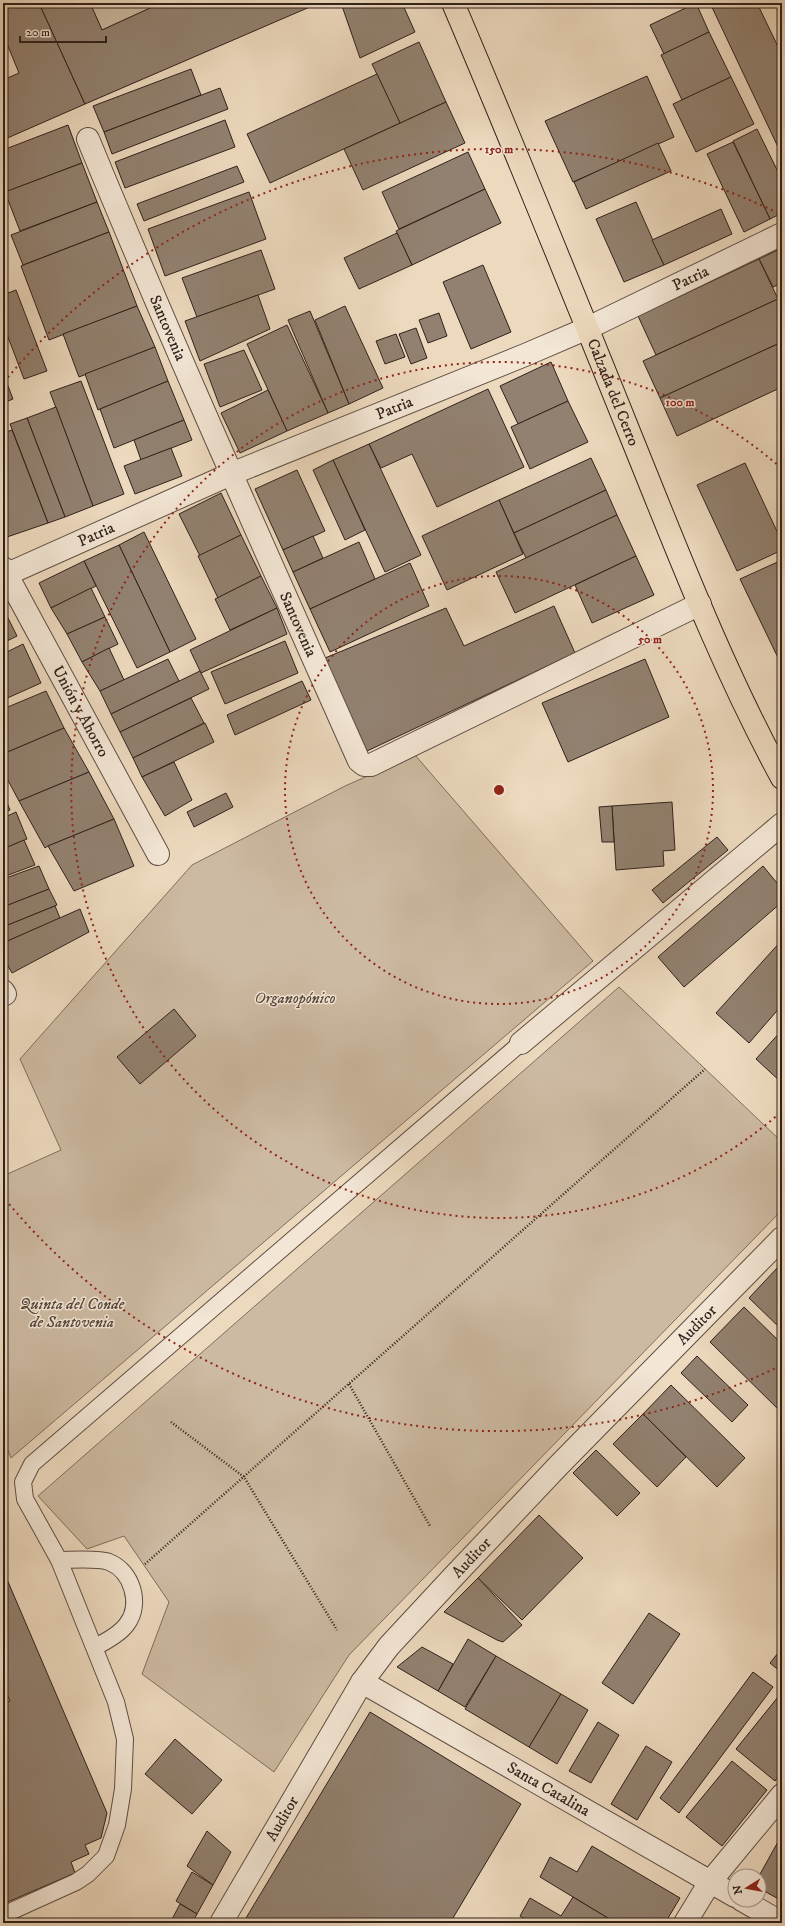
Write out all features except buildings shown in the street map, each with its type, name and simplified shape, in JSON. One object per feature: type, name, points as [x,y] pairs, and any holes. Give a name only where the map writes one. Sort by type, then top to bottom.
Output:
[{"type":"main road","name":"Calzada del Cerro","points":[[453,3],[505,124],[737,692],[782,778]]},
{"type":"street","name":"Santovenia","points":[[88,139],[150,288],[231,474],[359,761],[364,766],[371,765],[700,604]]},
{"type":"street","name":"Patria","points":[[4,573],[231,474],[588,328],[782,234]]},
{"type":"street","name":"Unión y Ahorro","points":[[4,573],[158,854]]},
{"type":"street","points":[[521,1043],[782,824]]},
{"type":"street","name":"Auditor","points":[[221,1923],[362,1682],[389,1646],[570,1454],[782,1238]]},
{"type":"street","name":"Santa Catalina","points":[[362,1682],[727,1892]]},
{"type":"street","points":[[685,1923],[710,1882],[782,1795]]},
{"type":"street","points":[[756,1908],[782,1923]]},
{"type":"lane","points":[[3,1915],[76,1882],[88,1874],[106,1856],[117,1826],[123,1789],[125,1739],[116,1702],[60,1560],[25,1499],[23,1482],[32,1464],[521,1043]]},
{"type":"lane","points":[[60,1560],[108,1561],[120,1569],[128,1579],[132,1588],[134,1604],[132,1615],[127,1625],[108,1641],[95,1647]]},
{"type":"path","points":[[128,1579],[705,1069]]},
{"type":"path","points":[[349,1384],[430,1526]]},
{"type":"path","points":[[171,1422],[244,1477],[338,1630]]},
{"type":"green space","points":[[90,3],[161,3],[102,30]]},
{"type":"green space","name":"Organopónico","points":[[415,755],[593,961],[11,1458],[3,1439],[3,1176],[61,1150],[20,1059],[192,865],[345,786]]},
{"type":"green space","points":[[619,987],[782,1142],[782,1210],[349,1655],[274,1772],[142,1674],[169,1602],[124,1536],[87,1549],[38,1496]]},
{"type":"park label","name":"Quinta del Conde de Santovenia","points":[[72,1313]]}]
